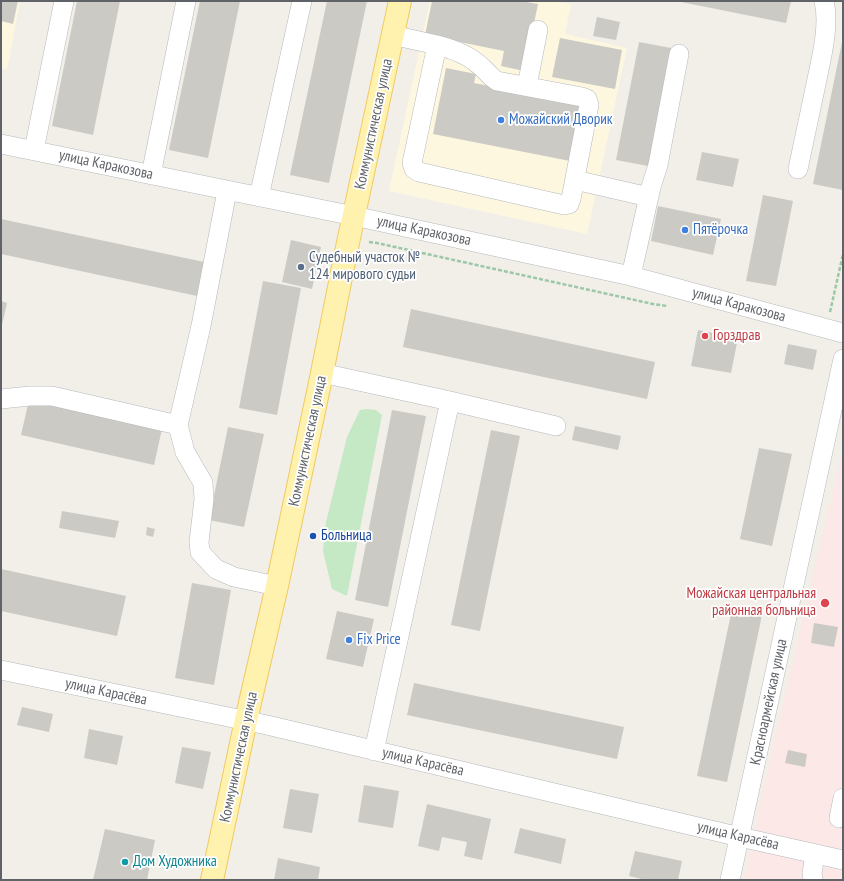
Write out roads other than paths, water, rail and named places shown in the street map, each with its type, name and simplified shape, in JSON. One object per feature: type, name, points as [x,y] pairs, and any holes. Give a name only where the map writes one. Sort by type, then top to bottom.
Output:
[{"type":"main road","name":"Коммунистическая улица","points":[[212,880],[246,720],[277,586],[400,1]]},
{"type":"street","points":[[34,150],[64,1]]},
{"type":"street","points":[[151,175],[186,1]]},
{"type":"street","points":[[259,197],[302,1]]},
{"type":"street","points":[[798,169],[822,54],[826,25],[824,1]]},
{"type":"street","points":[[527,86],[538,30]]},
{"type":"street","points":[[392,35],[437,45],[455,50],[477,62],[493,79],[497,81],[587,99],[589,105],[569,204],[564,205],[419,172],[414,169],[412,163],[437,45]]},
{"type":"street","points":[[631,276],[651,187],[658,165],[679,54]]},
{"type":"street","name":"улица Каракозова","points":[[1,144],[354,216],[631,276],[843,333]]},
{"type":"street","points":[[575,180],[649,197]]},
{"type":"street","points":[[227,191],[202,326],[178,425],[185,452],[203,483],[204,500],[199,542],[200,552],[216,569],[234,577],[277,586]]},
{"type":"street","name":"Красноармейская улица","points":[[730,880],[843,359]]},
{"type":"street","points":[[322,373],[556,426]]},
{"type":"street","points":[[1,399],[30,396],[52,396],[178,425]]},
{"type":"street","points":[[374,751],[450,401]]},
{"type":"street","name":"улица Карасёва","points":[[1,670],[246,720],[843,860]]},
{"type":"street","points":[[839,818],[843,798]]},
{"type":"street","points":[[813,880],[812,873],[815,854]]},
{"type":"place","name":"Можайский Дворик","points":[[501,120]]},
{"type":"place","name":"Пятёрочка","points":[[685,230]]},
{"type":"place","name":"Судебный участок № 124 мирового судьи","points":[[301,267]]},
{"type":"place","name":"Горздрав","points":[[705,336]]},
{"type":"place","name":"Больница","points":[[313,536]]},
{"type":"place","name":"Можайская центральная районная больница","points":[[825,603]]},
{"type":"place","name":"Fix Price","points":[[349,640]]},
{"type":"place","name":"Дом Художника","points":[[125,862]]}]
